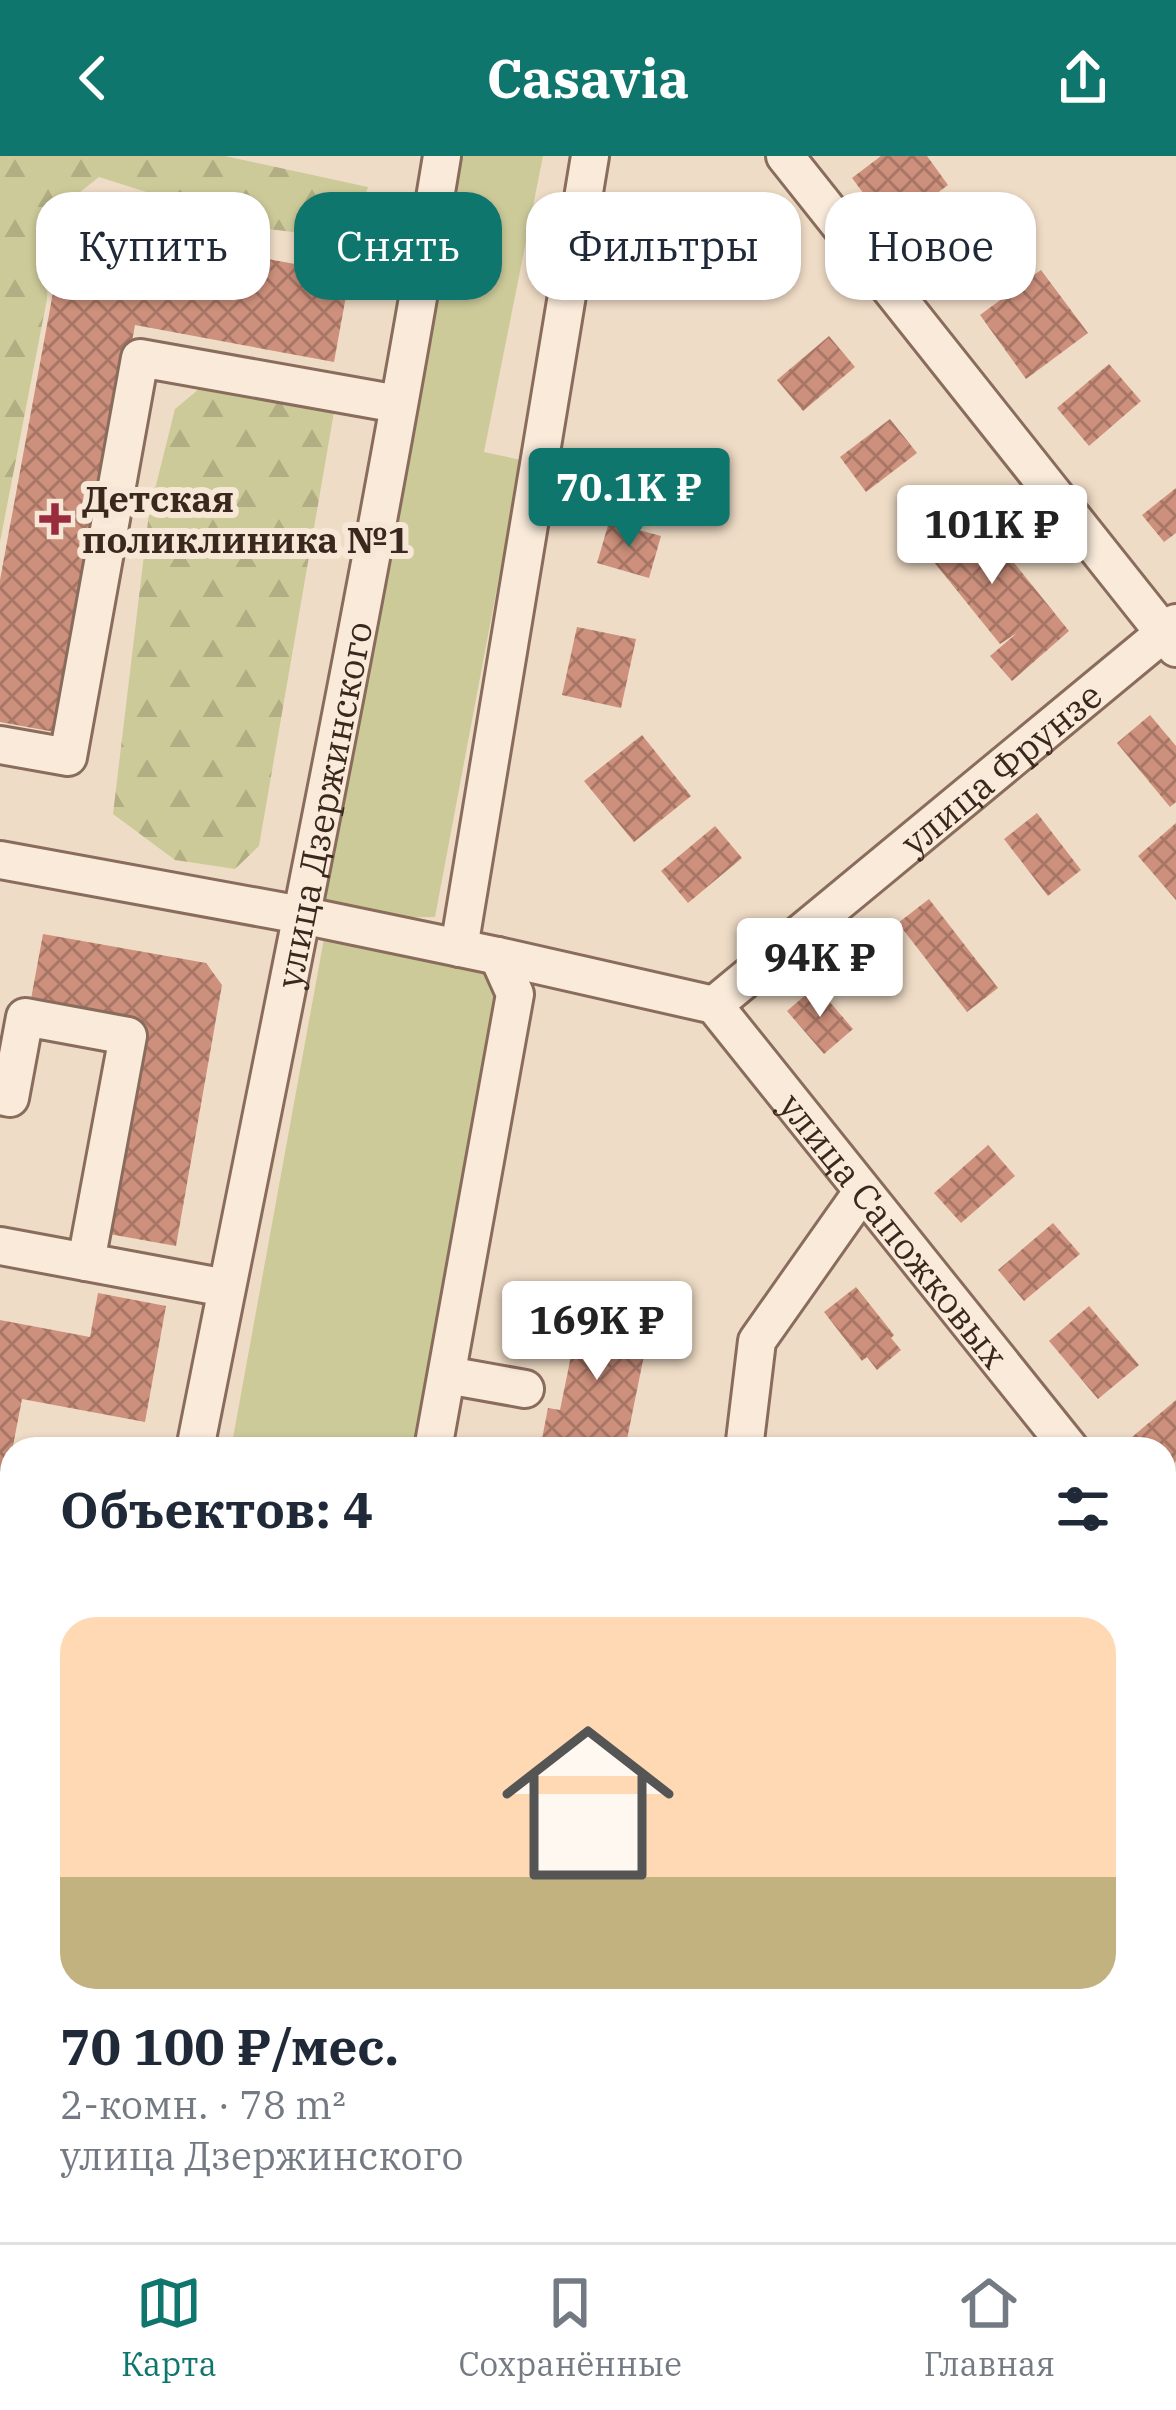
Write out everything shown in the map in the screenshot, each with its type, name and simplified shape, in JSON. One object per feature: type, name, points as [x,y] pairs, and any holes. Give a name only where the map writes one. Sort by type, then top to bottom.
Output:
[{"type":"street","name":"улица Дзержинского","points":[[197,1437],[301,916],[442,156]]},
{"type":"street","points":[[459,948],[590,156]]},
{"type":"street","points":[[785,156],[1172,634]]},
{"type":"street","points":[[0,745],[68,757],[140,358],[398,404]]},
{"type":"street","name":"улица Фрунзе","points":[[714,1005],[1172,634]]},
{"type":"street","points":[[0,860],[459,948],[714,1005]]},
{"type":"street","points":[[436,1437],[514,994],[498,956]]},
{"type":"street","name":"улица Сапожковых","points":[[714,1005],[1060,1437]]},
{"type":"street","points":[[0,1096],[10,1098],[25,1017],[128,1036],[86,1262]]},
{"type":"street","points":[[745,1437],[757,1341],[862,1192]]},
{"type":"street","points":[[0,1246],[226,1288]]},
{"type":"street","points":[[447,1375],[525,1390]]},
{"type":"green space","points":[[0,156],[225,156],[368,187],[366,192],[294,192],[294,232],[270,229],[270,192],[146,192],[99,177],[80,192],[36,192],[36,300],[47,300],[0,542]]},
{"type":"green space","points":[[456,156],[543,156],[536,192],[526,192],[526,241],[484,452],[521,460],[435,917],[357,918],[329,913],[324,899],[435,300],[502,300],[502,192],[451,192]]},
{"type":"green space","points":[[212,378],[334,412],[259,846],[235,869],[175,860],[113,814],[149,513],[175,409]]},
{"type":"green space","points":[[325,933],[488,969],[501,1007],[420,1437],[233,1437]]},
{"type":"building","points":[[881,156],[927,156],[948,185],[939,192],[862,192],[852,178]]},
{"type":"building","name":"Детская поликлиника №1","points":[[270,259],[294,264],[294,300],[345,300],[334,362],[135,325],[60,733],[0,722],[0,580],[52,300],[270,300]]},
{"type":"building","points":[[1041,270],[1088,333],[1026,379],[980,315],[1000,300],[1036,300],[1036,274]]},
{"type":"building","points":[[829,336],[855,367],[803,411],[777,380]]},
{"type":"building","points":[[1109,364],[1141,401],[1089,446],[1057,408]]},
{"type":"building","points":[[890,419],[917,453],[866,492],[840,457]]},
{"type":"building","points":[[1176,488],[1176,533],[1164,542],[1142,515]]},
{"type":"building","points":[[961,497],[1069,631],[1012,681],[990,656],[1017,633],[1000,644],[913,536]]},
{"type":"building","points":[[609,522],[661,536],[649,578],[597,563]]},
{"type":"building","points":[[577,627],[636,639],[621,708],[562,695]]},
{"type":"building","points":[[1150,715],[1176,746],[1176,802],[1170,807],[1117,743]]},
{"type":"building","points":[[642,735],[691,796],[634,842],[584,781]]},
{"type":"building","points":[[1037,813],[1081,870],[1048,896],[1004,839]]},
{"type":"building","points":[[1176,823],[1176,900],[1138,856]]},
{"type":"building","points":[[715,826],[742,858],[688,903],[661,871]]},
{"type":"building","points":[[929,899],[998,988],[967,1012],[898,923]]},
{"type":"building","points":[[43,934],[206,963],[222,985],[176,1246],[98,1232],[137,1018],[31,999]]},
{"type":"building","points":[[816,986],[853,1029],[824,1054],[787,1011]]},
{"type":"building","points":[[988,1145],[1015,1176],[961,1223],[934,1193]]},
{"type":"building","points":[[1053,1223],[1080,1254],[1024,1301],[998,1270]]},
{"type":"building","points":[[856,1287],[901,1350],[877,1370],[867,1357],[862,1361],[824,1312]]},
{"type":"building","points":[[98,1293],[166,1306],[145,1422],[22,1399],[15,1437],[0,1437],[0,1320],[90,1337]]},
{"type":"building","points":[[1089,1306],[1139,1365],[1098,1399],[1049,1341]]},
{"type":"building","points":[[567,1310],[650,1326],[627,1437],[542,1437],[548,1408],[560,1410],[571,1356],[559,1353]]},
{"type":"building","points":[[1176,1400],[1176,1437],[1132,1437]]},
{"type":"place","name":"Детская поликлиника №1","points":[[55,519]]}]
